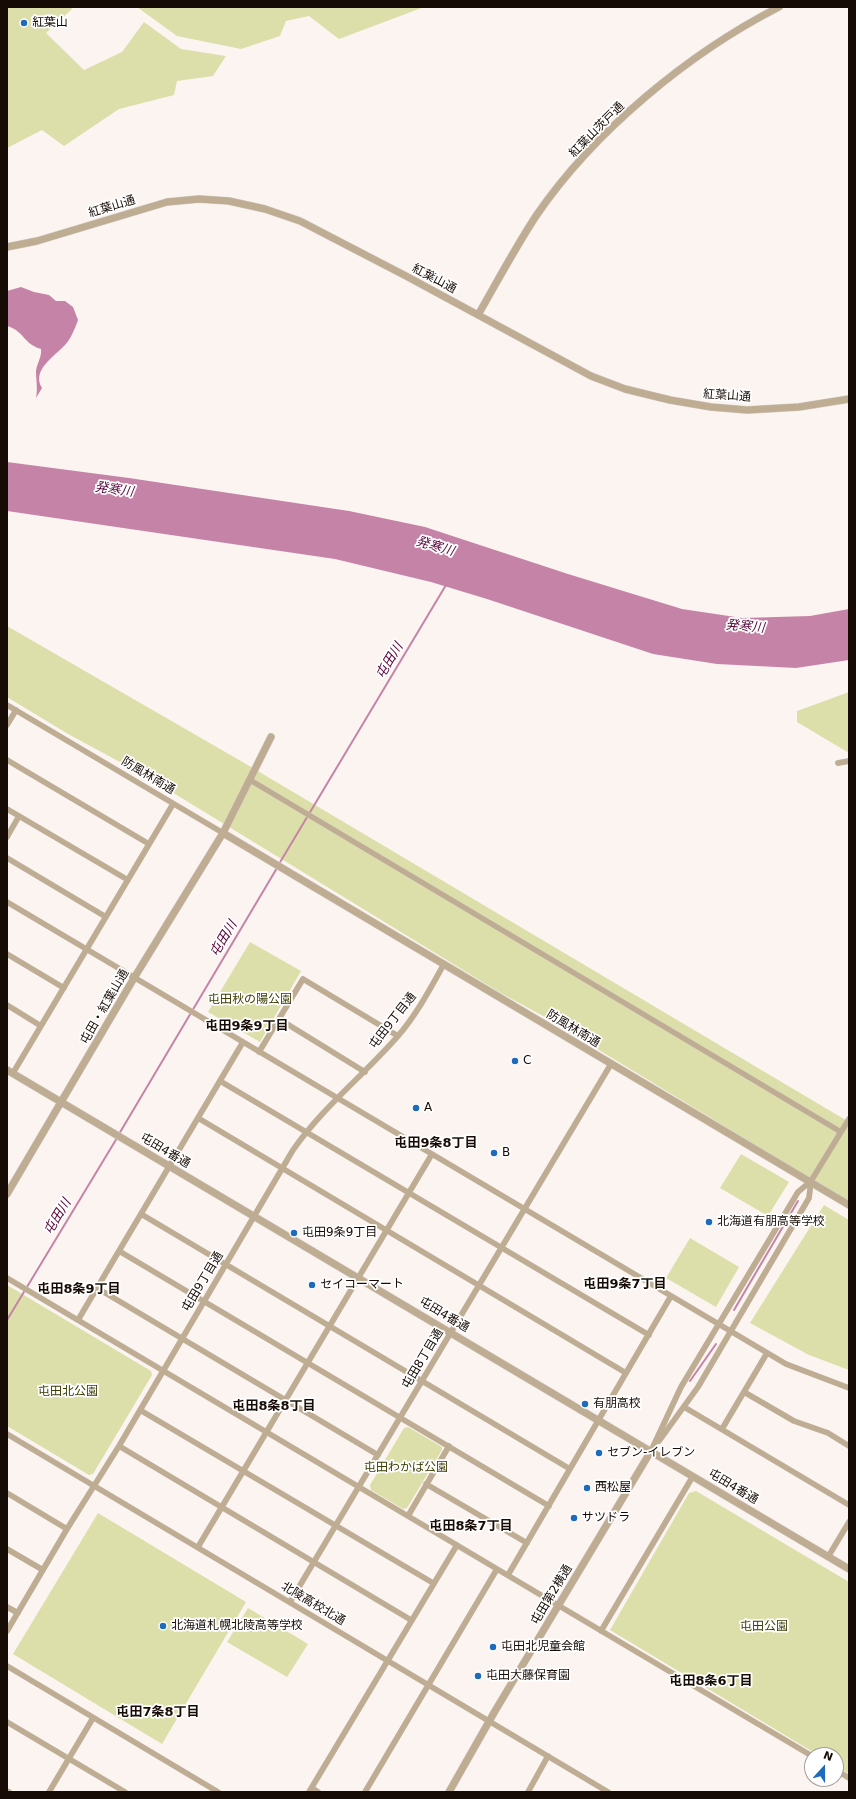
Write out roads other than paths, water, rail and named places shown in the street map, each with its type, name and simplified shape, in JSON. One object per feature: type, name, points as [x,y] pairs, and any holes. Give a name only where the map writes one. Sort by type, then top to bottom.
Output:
[{"type":"street","name":"紅葉山茨戸通","points":[[478,315],[537,215],[594,146],[628,113],[671,77],[711,47],[750,22],[779,7]]},
{"type":"street","name":"紅葉山通","points":[[7,247],[37,242],[167,202],[199,199],[229,201],[265,209],[300,221],[591,376],[624,389],[670,400],[711,407],[747,410],[799,407],[849,399]]},
{"type":"street","name":"防風林南通","points":[[7,705],[285,871],[811,1181],[849,1205]]},
{"type":"street","points":[[7,725],[16,710]]},
{"type":"street","name":"屯田・紅葉山通","points":[[7,1194],[134,978],[223,833],[271,737]]},
{"type":"street","points":[[7,760],[149,844]]},
{"type":"street","points":[[838,763],[849,761]]},
{"type":"street","points":[[250,780],[841,1132]]},
{"type":"street","points":[[10,1072],[41,1026],[87,950],[172,804]]},
{"type":"street","points":[[7,809],[128,880]]},
{"type":"street","points":[[7,837],[19,816]]},
{"type":"street","points":[[7,858],[106,917]]},
{"type":"street","points":[[7,902],[767,1353],[792,1366],[849,1388]]},
{"type":"street","points":[[7,954],[64,988]]},
{"type":"street","name":"屯田9丁目通","points":[[7,1631],[67,1529],[119,1446],[282,1169],[306,1132],[336,1098],[365,1072],[398,1036],[426,997],[444,964]]},
{"type":"street","points":[[259,1052],[303,979],[398,1036]]},
{"type":"street","points":[[7,1005],[41,1026]]},
{"type":"street","points":[[279,1019],[365,1072]]},
{"type":"street","points":[[78,1320],[243,1042]]},
{"type":"street","name":"屯田8丁目通","points":[[290,1602],[612,1064]]},
{"type":"street","name":"屯田4番通","points":[[10,1072],[255,1215],[849,1569]]},
{"type":"street","points":[[220,1081],[648,1336]]},
{"type":"street","points":[[198,1118],[626,1373]]},
{"type":"street","points":[[652,1451],[681,1387],[798,1192],[811,1181],[849,1119]]},
{"type":"street","points":[[198,1547],[432,1154]]},
{"type":"street","points":[[652,1451],[684,1407],[731,1331],[809,1198],[811,1181]]},
{"type":"street","points":[[141,1214],[570,1469]]},
{"type":"street","points":[[119,1251],[549,1506]]},
{"type":"street","points":[[7,1278],[804,1751]]},
{"type":"street","points":[[97,1288],[378,1455]]},
{"type":"street","points":[[508,1575],[672,1296]]},
{"type":"street","points":[[722,1429],[767,1353]]},
{"type":"street","points":[[744,1392],[794,1421],[828,1433],[849,1446]]},
{"type":"street","points":[[684,1407],[849,1506]]},
{"type":"street","points":[[140,1410],[433,1583]]},
{"type":"street","name":"北陵高校北通","points":[[7,1434],[608,1792]]},
{"type":"street","points":[[119,1446],[411,1620]]},
{"type":"street","points":[[408,1516],[448,1446]]},
{"type":"street","name":"屯田第2横通","points":[[449,1792],[495,1711],[652,1451]]},
{"type":"street","points":[[601,1631],[693,1476]]},
{"type":"street","points":[[426,1484],[527,1544]]},
{"type":"street","points":[[7,1493],[67,1529]]},
{"type":"street","points":[[828,1557],[849,1522]]},
{"type":"street","points":[[318,1792],[310,1790],[457,1545]]},
{"type":"street","points":[[7,1549],[43,1570]]},
{"type":"street","points":[[365,1792],[497,1569]]},
{"type":"street","points":[[7,1607],[18,1613]]},
{"type":"street","points":[[7,1666],[218,1792]]},
{"type":"street","points":[[49,1792],[93,1718]]},
{"type":"street","points":[[7,1722],[124,1792]]},
{"type":"street","points":[[528,1792],[548,1756]]},
{"type":"water","points":[[21,287],[34,292],[49,295],[56,301],[65,301],[73,307],[78,320],[67,343],[42,369],[39,381],[42,388],[36,398],[36,371],[41,355],[41,349],[29,343],[19,332],[7,326],[7,291]]},
{"type":"water","name":"発寒川","points":[[7,462],[129,478],[349,511],[425,527],[568,574],[682,609],[742,618],[810,616],[849,609],[849,660],[796,668],[717,664],[653,654],[431,582],[335,559],[7,511]]},
{"type":"waterway","name":"屯田川","points":[[279,864],[446,585]]},
{"type":"waterway","name":"屯田川","points":[[119,1134],[277,868]]},
{"type":"waterway","name":"屯田川","points":[[7,1320],[117,1138]]},
{"type":"waterway","points":[[734,1310],[798,1201]]},
{"type":"waterway","points":[[690,1381],[716,1344]]},
{"type":"place","name":"紅葉山","points":[[24,23]]},
{"type":"place","name":"C","points":[[515,1061]]},
{"type":"place","name":"A","points":[[416,1108]]},
{"type":"place","name":"B","points":[[494,1153]]},
{"type":"place","name":"北海道有朋高等学校","points":[[709,1222]]},
{"type":"place","name":"屯田9条9丁目","points":[[294,1233]]},
{"type":"place","name":"セイコーマート","points":[[312,1285]]},
{"type":"place","name":"有朋高校","points":[[585,1404]]},
{"type":"place","name":"セブン-イレブン","points":[[599,1453]]},
{"type":"place","name":"西松屋","points":[[587,1488]]},
{"type":"place","name":"サツドラ","points":[[574,1518]]},
{"type":"place","name":"北海道札幌北陵高等学校","points":[[163,1626]]},
{"type":"place","name":"屯田北児童会館","points":[[493,1647]]},
{"type":"place","name":"屯田大藤保育園","points":[[478,1676]]},
{"type":"district","name":"屯田9条9丁目","points":[[247,1027]]},
{"type":"district","name":"屯田9条8丁目","points":[[436,1144]]},
{"type":"district","name":"屯田9条7丁目","points":[[625,1285]]},
{"type":"district","name":"屯田8条9丁目","points":[[79,1290]]},
{"type":"district","name":"屯田8条8丁目","points":[[274,1407]]},
{"type":"district","name":"屯田8条7丁目","points":[[471,1527]]},
{"type":"district","name":"屯田8条6丁目","points":[[711,1682]]},
{"type":"district","name":"屯田7条8丁目","points":[[158,1713]]},
{"type":"park label","name":"屯田秋の陽公園","points":[[250,1000]]},
{"type":"park label","name":"屯田北公園","points":[[68,1392]]},
{"type":"park label","name":"屯田わかば公園","points":[[406,1468]]},
{"type":"park label","name":"屯田公園","points":[[764,1627]]}]
